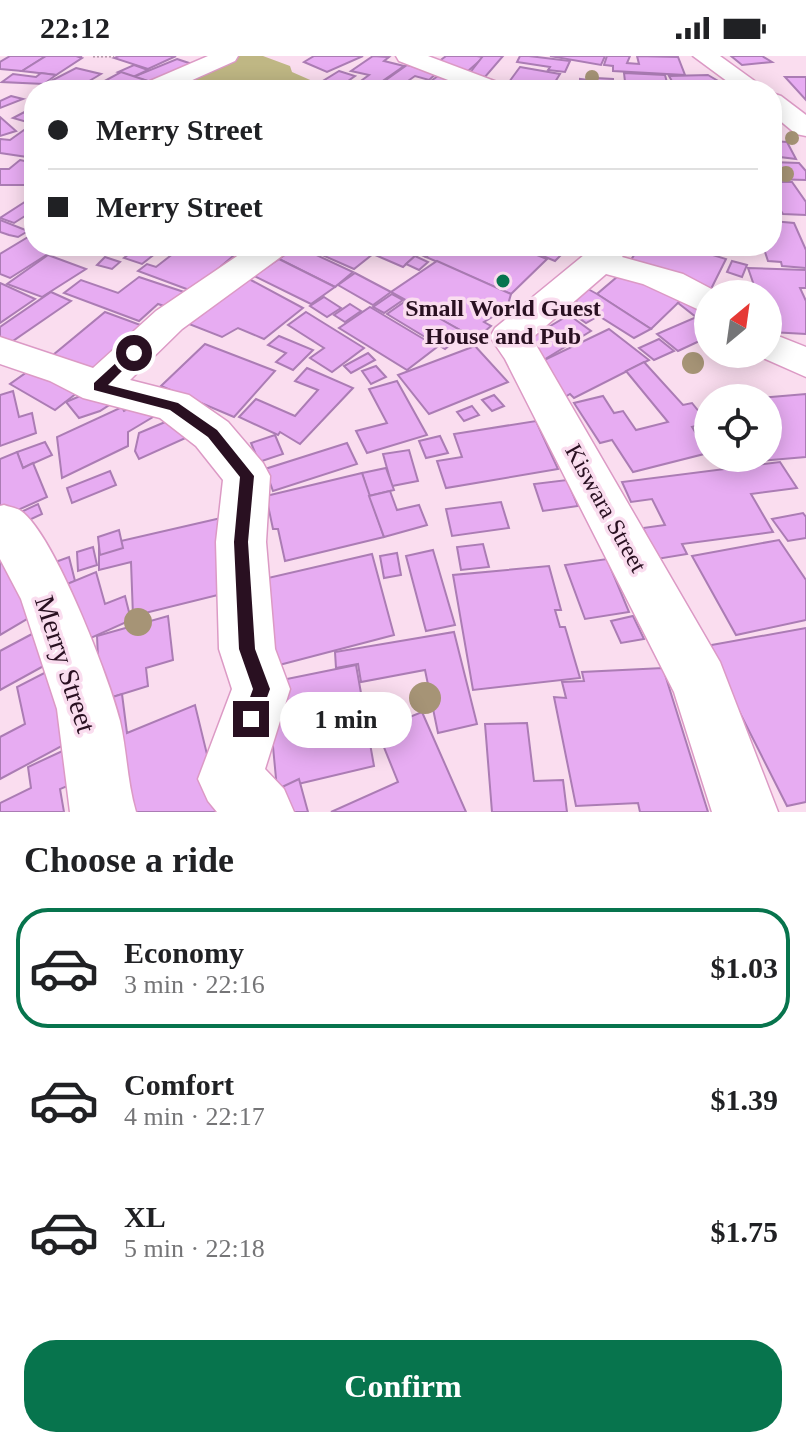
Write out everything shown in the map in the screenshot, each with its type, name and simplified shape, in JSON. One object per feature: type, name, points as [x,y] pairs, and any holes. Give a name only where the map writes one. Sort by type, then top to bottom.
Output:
[{"type":"street","points":[[173,80],[227,56]]},
{"type":"street","points":[[407,56],[478,80]]},
{"type":"street","points":[[704,56],[740,80]]},
{"type":"street","points":[[782,109],[805,127]]},
{"type":"street","points":[[782,126],[805,127]]},
{"type":"street","points":[[98,387],[169,320],[260,256]]},
{"type":"street","name":"Kiswara Street","points":[[604,256],[509,337],[522,353],[700,682],[745,812]]},
{"type":"street","points":[[608,256],[616,264],[694,294]]},
{"type":"street","points":[[0,350],[64,371],[98,387],[174,406],[212,434],[247,476],[241,542],[247,649],[261,689],[230,779],[261,812]]},
{"type":"street","points":[[782,352],[806,363]]},
{"type":"street","name":"Merry Street","points":[[4,526],[23,548],[59,626],[90,724],[95,784],[103,812]]},
{"type":"path","points":[[93,56],[114,56]]},
{"type":"shaded area","points":[[233,56],[263,56],[290,66],[292,72],[310,80],[179,80]]},
{"type":"building","points":[[10,56],[46,56],[22,71],[0,69],[0,62]]},
{"type":"building","points":[[46,56],[82,58],[56,75],[22,71]]},
{"type":"building","points":[[176,56],[148,69],[114,58]]},
{"type":"building","points":[[314,56],[363,56],[327,72],[304,62]]},
{"type":"building","points":[[373,56],[389,57],[384,61],[404,66],[384,80],[362,80],[369,75],[351,71]]},
{"type":"building","points":[[446,56],[484,57],[468,71],[433,66]]},
{"type":"building","points":[[483,56],[503,56],[485,77],[469,74]]},
{"type":"building","points":[[520,56],[570,61],[565,72],[517,62]]},
{"type":"building","points":[[550,56],[605,56],[601,65]]},
{"type":"building","points":[[607,56],[630,56],[627,63],[639,64],[637,56],[678,57],[685,75],[613,71],[613,66],[604,65]]},
{"type":"building","points":[[731,56],[762,56],[772,62],[742,65]]},
{"type":"building","points":[[177,59],[192,64],[156,80],[133,77]]},
{"type":"building","points":[[134,65],[148,70],[133,77],[118,72]]},
{"type":"building","points":[[407,65],[438,72],[429,80],[415,76],[409,80],[386,80]]},
{"type":"building","points":[[520,67],[560,74],[556,80],[510,80]]},
{"type":"building","points":[[76,68],[101,74],[91,80],[53,80]]},
{"type":"building","points":[[339,71],[355,76],[349,80],[324,80]]},
{"type":"building","points":[[121,72],[145,80],[106,80]]},
{"type":"building","points":[[41,73],[56,75],[49,80],[2,82],[13,74],[36,77]]},
{"type":"building","points":[[624,73],[665,75],[666,80],[625,80]]},
{"type":"building","points":[[708,75],[716,80],[671,80],[669,76]]},
{"type":"building","points":[[438,76],[453,80],[432,80]]},
{"type":"building","points":[[785,77],[806,77],[806,100]]},
{"type":"building","points":[[11,96],[23,99],[0,108],[0,101]]},
{"type":"building","points":[[24,112],[24,121],[13,118]]},
{"type":"building","points":[[0,117],[16,131],[0,136]]},
{"type":"building","points":[[24,130],[24,157],[0,153],[0,139],[10,140]]},
{"type":"building","points":[[782,142],[787,142],[796,159],[782,157]]},
{"type":"building","points":[[20,160],[24,161],[24,185],[0,185],[0,169],[9,169]]},
{"type":"building","points":[[782,162],[799,163],[806,171],[806,180],[782,179]]},
{"type":"building","points":[[782,182],[792,182],[806,202],[806,215],[783,214]]},
{"type":"building","points":[[24,202],[24,217],[14,223],[0,218]]},
{"type":"building","points":[[0,220],[24,229],[24,233],[18,237],[0,232]]},
{"type":"building","points":[[782,222],[794,223],[806,250],[806,268],[768,261],[766,256],[782,256]]},
{"type":"building","points":[[24,239],[24,256],[45,256],[10,278],[0,274],[0,254]]},
{"type":"building","points":[[47,256],[86,269],[42,297],[7,284]]},
{"type":"building","points":[[126,256],[152,256],[142,264],[124,258]]},
{"type":"building","points":[[170,256],[233,256],[192,291],[138,271],[147,264],[156,267]]},
{"type":"building","points":[[283,256],[319,256],[353,272],[335,287],[279,259]]},
{"type":"building","points":[[324,256],[370,256],[354,269]]},
{"type":"building","points":[[378,256],[415,256],[403,267]]},
{"type":"building","points":[[415,256],[428,262],[419,270],[406,264]]},
{"type":"building","name":"Small World Guest House and Pub","points":[[539,256],[547,259],[511,294],[426,257]]},
{"type":"building","points":[[543,256],[560,256],[555,261]]},
{"type":"building","points":[[634,256],[716,256],[726,259],[716,280],[694,280],[694,288],[627,266]]},
{"type":"building","points":[[105,257],[120,262],[112,269],[97,265]]},
{"type":"building","points":[[279,259],[335,287],[311,304],[254,276]]},
{"type":"building","points":[[437,261],[511,294],[507,308],[484,322],[491,326],[476,339],[391,292]]},
{"type":"building","points":[[732,261],[747,265],[742,277],[727,272]]},
{"type":"building","points":[[748,268],[806,270],[806,288],[800,288],[806,301],[806,334],[782,333],[782,280],[752,280]]},
{"type":"building","points":[[624,271],[682,299],[651,329],[597,294]]},
{"type":"building","points":[[355,273],[391,292],[373,305],[338,285]]},
{"type":"building","points":[[139,277],[184,292],[167,307],[158,304],[139,321],[64,293],[81,280],[118,293]]},
{"type":"building","points":[[249,279],[303,308],[264,339],[238,328],[222,337],[189,324]]},
{"type":"building","points":[[0,283],[35,299],[0,323]]},
{"type":"building","points":[[588,289],[651,329],[634,338],[572,299]]},
{"type":"building","points":[[51,292],[71,301],[7,345],[0,342],[0,327]]},
{"type":"building","points":[[392,294],[403,300],[384,313],[373,307]]},
{"type":"building","points":[[686,295],[694,299],[694,315],[678,303]]},
{"type":"building","points":[[324,297],[341,308],[327,317],[310,306]]},
{"type":"building","points":[[407,300],[465,333],[445,349],[387,314]]},
{"type":"building","points":[[350,304],[361,311],[345,322],[334,315]]},
{"type":"building","points":[[370,307],[437,347],[407,370],[339,328]]},
{"type":"building","points":[[582,309],[595,318],[586,323],[573,314]]},
{"type":"building","points":[[105,312],[154,330],[84,377],[53,355]]},
{"type":"building","points":[[306,312],[364,348],[332,372],[310,358],[324,348],[288,325]]},
{"type":"building","points":[[569,315],[591,331],[542,361],[520,344]]},
{"type":"building","points":[[694,318],[694,344],[678,351],[657,334]]},
{"type":"building","points":[[609,329],[649,360],[574,398],[570,394],[565,397],[538,363]]},
{"type":"building","points":[[279,336],[313,350],[293,370],[276,362],[286,353],[268,345]]},
{"type":"building","points":[[659,339],[674,351],[654,360],[639,348]]},
{"type":"building","points":[[205,344],[275,371],[234,417],[161,386]]},
{"type":"building","points":[[475,346],[508,382],[429,414],[398,375]]},
{"type":"building","points":[[368,353],[375,360],[351,373],[344,366]]},
{"type":"building","points":[[644,362],[683,405],[692,403],[694,406],[694,457],[633,472],[612,440],[600,443],[574,403],[603,396],[614,413],[623,411],[636,430],[668,422],[626,371]]},
{"type":"building","points":[[37,365],[82,389],[55,410],[10,384]]},
{"type":"building","points":[[376,366],[386,377],[371,384],[362,371]]},
{"type":"building","points":[[307,368],[353,388],[300,444],[280,432],[278,435],[239,417],[256,399],[295,416],[318,390],[295,381]]},
{"type":"building","points":[[397,381],[427,435],[367,453],[356,431],[387,423],[369,389]]},
{"type":"building","points":[[101,387],[120,398],[100,411],[79,418],[66,402]]},
{"type":"building","points":[[13,391],[19,417],[32,413],[36,433],[0,446],[0,395]]},
{"type":"building","points":[[806,394],[806,457],[782,459],[782,396]]},
{"type":"building","points":[[494,395],[504,406],[492,411],[482,400]]},
{"type":"building","points":[[135,405],[153,417],[128,432],[128,446],[62,478],[57,437],[122,407],[124,411]]},
{"type":"building","points":[[472,406],[479,415],[464,421],[457,412]]},
{"type":"building","points":[[170,420],[190,436],[139,459],[135,451],[139,433]]},
{"type":"building","points":[[536,421],[558,469],[446,488],[437,461],[462,457],[454,434]]},
{"type":"building","points":[[275,435],[283,454],[259,462],[251,443]]},
{"type":"building","points":[[440,436],[448,453],[426,458],[419,441]]},
{"type":"building","points":[[45,442],[52,455],[23,468],[17,452]]},
{"type":"building","points":[[347,443],[357,464],[273,491],[265,469]]},
{"type":"building","points":[[409,450],[418,481],[392,486],[383,454]]},
{"type":"building","points":[[17,452],[23,468],[33,463],[47,497],[0,518],[0,459]]},
{"type":"building","points":[[782,465],[797,488],[751,494],[773,532],[682,544],[687,554],[657,559],[643,528],[665,525],[652,499],[631,502],[622,482],[701,472],[782,472]]},
{"type":"building","points":[[386,468],[394,490],[369,496],[362,473]]},
{"type":"building","points":[[110,471],[116,485],[72,503],[67,488]]},
{"type":"building","points":[[362,473],[384,537],[285,561],[278,529],[273,529],[266,496]]},
{"type":"building","points":[[567,480],[578,506],[543,511],[534,484]]},
{"type":"building","points":[[390,491],[397,510],[419,505],[427,525],[384,537],[369,496]]},
{"type":"building","points":[[501,502],[509,528],[452,536],[446,509]]},
{"type":"building","points":[[38,504],[42,514],[25,522],[21,512]]},
{"type":"building","points":[[803,513],[806,517],[806,538],[788,541],[772,519]]},
{"type":"building","points":[[221,518],[230,592],[133,616],[131,562],[99,570],[99,546]]},
{"type":"building","points":[[119,530],[123,548],[100,555],[98,537]]},
{"type":"building","points":[[0,539],[37,613],[0,635]]},
{"type":"building","points":[[779,540],[806,580],[806,620],[736,635],[692,556]]},
{"type":"building","points":[[483,544],[489,567],[461,570],[457,547]]},
{"type":"building","points":[[93,547],[97,565],[78,571],[77,552]]},
{"type":"building","points":[[433,550],[455,625],[426,631],[406,556]]},
{"type":"building","points":[[397,553],[401,575],[384,578],[380,556]]},
{"type":"building","points":[[372,554],[394,635],[264,669],[251,582]]},
{"type":"building","points":[[69,557],[75,581],[55,589],[50,564]]},
{"type":"building","points":[[607,559],[629,612],[585,619],[565,565]]},
{"type":"building","points":[[549,566],[561,610],[555,610],[560,627],[565,627],[580,678],[473,690],[453,575]]},
{"type":"building","points":[[96,572],[105,604],[125,596],[131,620],[73,646],[55,589]]},
{"type":"building","points":[[168,616],[173,660],[146,668],[148,686],[100,701],[97,636]]},
{"type":"building","points":[[633,616],[644,639],[621,643],[611,621]]},
{"type":"building","points":[[47,626],[60,657],[0,690],[0,651]]},
{"type":"building","points":[[806,628],[806,802],[787,806],[706,646]]},
{"type":"building","points":[[454,632],[477,724],[438,733],[425,670],[361,682],[358,664],[336,668],[335,652]]},
{"type":"building","points":[[356,665],[374,766],[277,789],[267,683]]},
{"type":"building","points":[[54,668],[73,740],[0,779],[0,737],[25,724],[17,687]]},
{"type":"building","points":[[663,668],[708,812],[640,812],[638,803],[576,806],[554,697],[566,698],[562,682],[584,681],[582,672]]},
{"type":"building","points":[[122,694],[127,733],[195,705],[221,812],[132,812],[100,701]]},
{"type":"building","points":[[422,712],[466,812],[331,812],[398,782],[377,730]]},
{"type":"building","points":[[527,723],[534,781],[563,780],[567,812],[492,812],[485,724]]},
{"type":"building","points":[[71,747],[77,782],[60,789],[64,812],[0,812],[0,803],[31,788],[28,767]]},
{"type":"building","points":[[299,779],[308,812],[271,812],[267,794]]},
{"type":"place","name":"Small World Guest House and Pub","points":[[503,281]]},
{"type":"route","points":[[134,353],[98,387],[174,406],[212,434],[247,476],[241,542],[247,649],[261,689],[251,719]]}]
